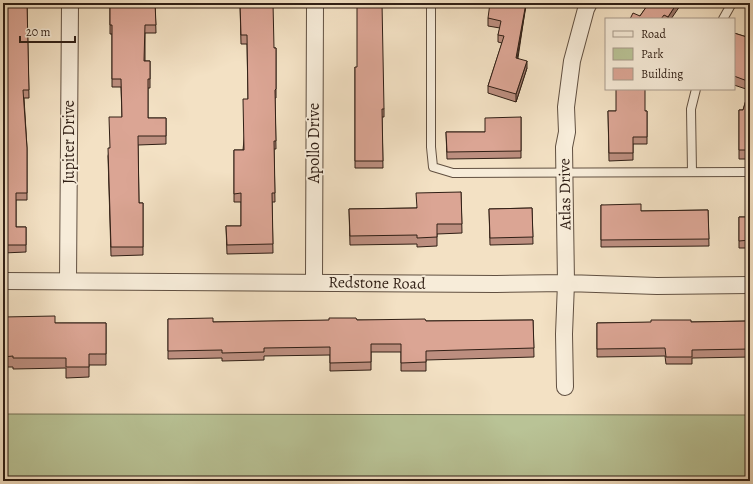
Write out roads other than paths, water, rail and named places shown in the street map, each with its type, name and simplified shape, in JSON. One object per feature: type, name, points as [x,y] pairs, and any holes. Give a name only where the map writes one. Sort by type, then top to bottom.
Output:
[{"type":"street","name":"Jupiter Drive","points":[[68,281],[70,3]]},
{"type":"street","name":"Apollo Drive","points":[[314,282],[315,3]]},
{"type":"street","name":"Atlas Drive","points":[[565,387],[564,334],[566,283],[564,148],[567,132],[566,107],[572,60],[589,3]]},
{"type":"street","name":"Redstone Road","points":[[3,281],[488,284],[566,283],[658,286],[750,285]]},
{"type":"lane","points":[[431,3],[430,147],[433,167],[453,173],[750,172]]},
{"type":"lane","points":[[724,18],[732,3]]},
{"type":"lane","points":[[692,172],[692,109],[696,90]]}]
